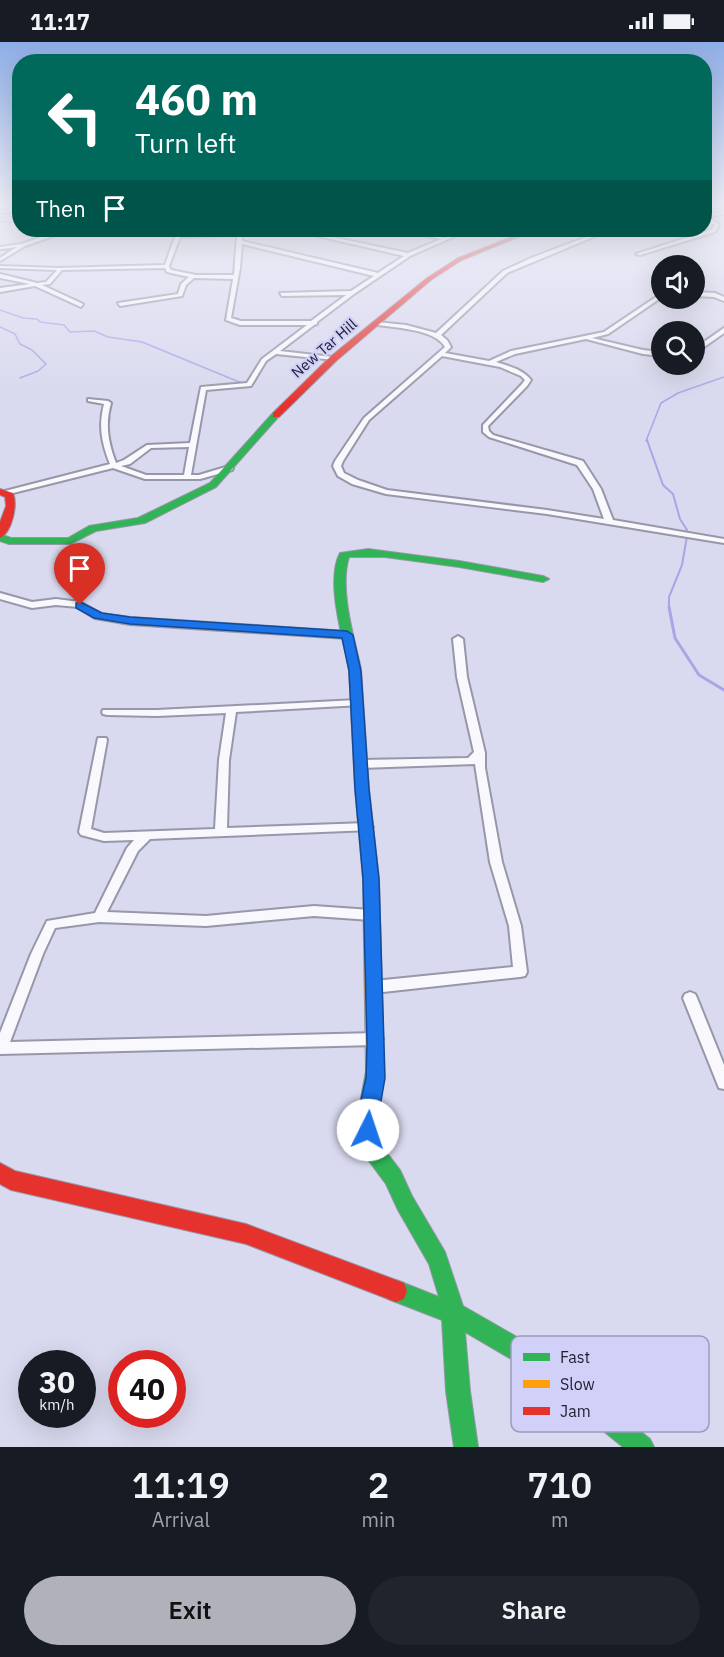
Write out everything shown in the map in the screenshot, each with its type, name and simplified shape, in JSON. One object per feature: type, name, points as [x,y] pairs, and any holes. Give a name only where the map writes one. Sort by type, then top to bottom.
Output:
[{"type":"street","points":[[46,289],[59,272]]},
{"type":"street","points":[[172,272],[193,276],[235,277]]},
{"type":"street","points":[[236,272],[227,318],[230,321],[315,323]]},
{"type":"street","points":[[364,272],[378,275]]},
{"type":"street","points":[[187,477],[203,388],[249,385],[264,360],[383,272]]},
{"type":"street","name":"New Tar Hill","points":[[0,536],[9,541],[70,541],[93,528],[130,524],[184,502],[218,480],[265,426],[333,359],[439,272]]},
{"type":"street","points":[[438,335],[507,272]]},
{"type":"street","points":[[0,276],[39,285],[81,306]]},
{"type":"street","points":[[120,304],[180,295],[184,284],[193,276]]},
{"type":"street","points":[[0,290],[50,282]]},
{"type":"street","points":[[282,294],[352,293]]},
{"type":"street","points":[[705,295],[715,295],[724,299]]},
{"type":"street","points":[[487,364],[513,352],[606,333],[651,302]]},
{"type":"street","points":[[378,323],[438,335],[448,345],[442,354],[366,419],[339,461],[337,466],[341,474],[355,482],[386,492],[609,521],[724,540]]},
{"type":"street","points":[[705,344],[724,330]]},
{"type":"street","points":[[588,338],[651,353]]},
{"type":"street","points":[[274,352],[284,351],[333,359]]},
{"type":"street","points":[[442,354],[518,370],[525,375],[528,380],[485,426],[486,433],[580,463],[597,489],[609,521]]},
{"type":"street","points":[[90,400],[108,403],[102,420],[105,444],[114,466],[144,477],[206,476],[229,468]]},
{"type":"street","points":[[4,493],[114,466],[131,460],[149,446],[192,445]]},
{"type":"street","points":[[0,536],[12,501],[12,497],[4,493]]},
{"type":"street","points":[[466,1447],[458,1391],[453,1313],[438,1259],[405,1203],[393,1177],[376,1154],[368,1130],[368,1109],[375,1078],[376,1039],[371,879],[355,671],[341,592],[341,560],[344,555],[365,552],[477,565],[543,579]]},
{"type":"street","points":[[0,596],[32,605],[56,602],[80,605],[98,616],[120,620],[244,630],[347,635]]},
{"type":"street","points":[[374,987],[520,972],[515,926],[496,862],[480,768],[480,753],[462,677],[458,639]]},
{"type":"street","points":[[107,712],[157,713],[357,703]]},
{"type":"street","points":[[221,833],[224,760],[230,714],[233,708]]},
{"type":"street","points":[[102,740],[100,765],[93,785],[85,832],[104,837],[367,827]]},
{"type":"street","points":[[361,764],[471,760],[480,753]]},
{"type":"street","points":[[99,917],[133,848],[146,836]]},
{"type":"street","points":[[371,915],[314,911],[206,921],[99,917],[51,924],[0,1049],[376,1039]]},
{"type":"street","points":[[690,998],[724,1083]]},
{"type":"street","points":[[0,1173],[11,1180],[246,1234],[453,1313],[511,1346]]},
{"type":"street","points":[[623,1432],[642,1447]]},
{"type":"waterway","points":[[0,310],[23,318],[37,319],[40,322],[64,325],[70,332],[94,331],[108,337],[142,342],[244,384]]},
{"type":"waterway","points":[[0,327],[15,334],[20,344],[32,350],[46,364],[38,371],[20,378]]},
{"type":"waterway","points":[[646,441],[661,403],[678,393],[724,377]]},
{"type":"waterway","points":[[647,440],[663,485],[673,494],[680,519],[687,530]]},
{"type":"waterway","points":[[669,607],[669,597],[682,565],[687,536]]},
{"type":"waterway","points":[[669,607],[675,638],[699,675],[724,690]]},
{"type":"traffic: fast","points":[[0,537],[9,541],[70,541],[93,528],[141,521],[213,485],[276,415]]},
{"type":"traffic: fast","points":[[355,669],[341,593],[341,564],[344,555],[360,552],[385,553],[543,579]]},
{"type":"traffic: fast","points":[[375,1071],[368,1109],[368,1130],[376,1154],[393,1177],[405,1203],[438,1259],[449,1293],[453,1313],[458,1391],[466,1447]]},
{"type":"traffic: fast","points":[[396,1291],[453,1313],[511,1346]]},
{"type":"traffic: fast","points":[[623,1432],[642,1447]]},
{"type":"traffic: slow","points":[[355,669],[362,789],[371,879],[375,1071]]},
{"type":"traffic: jam","points":[[276,415],[333,359],[441,272]]},
{"type":"traffic: jam","points":[[0,492],[10,495],[11,506],[0,535]]},
{"type":"traffic: jam","points":[[0,1173],[11,1180],[246,1234],[396,1291]]},
{"type":"route","points":[[80,605],[98,616],[130,621],[347,635],[355,671],[362,789],[371,879],[376,1044],[375,1078],[368,1109],[368,1130]]}]
